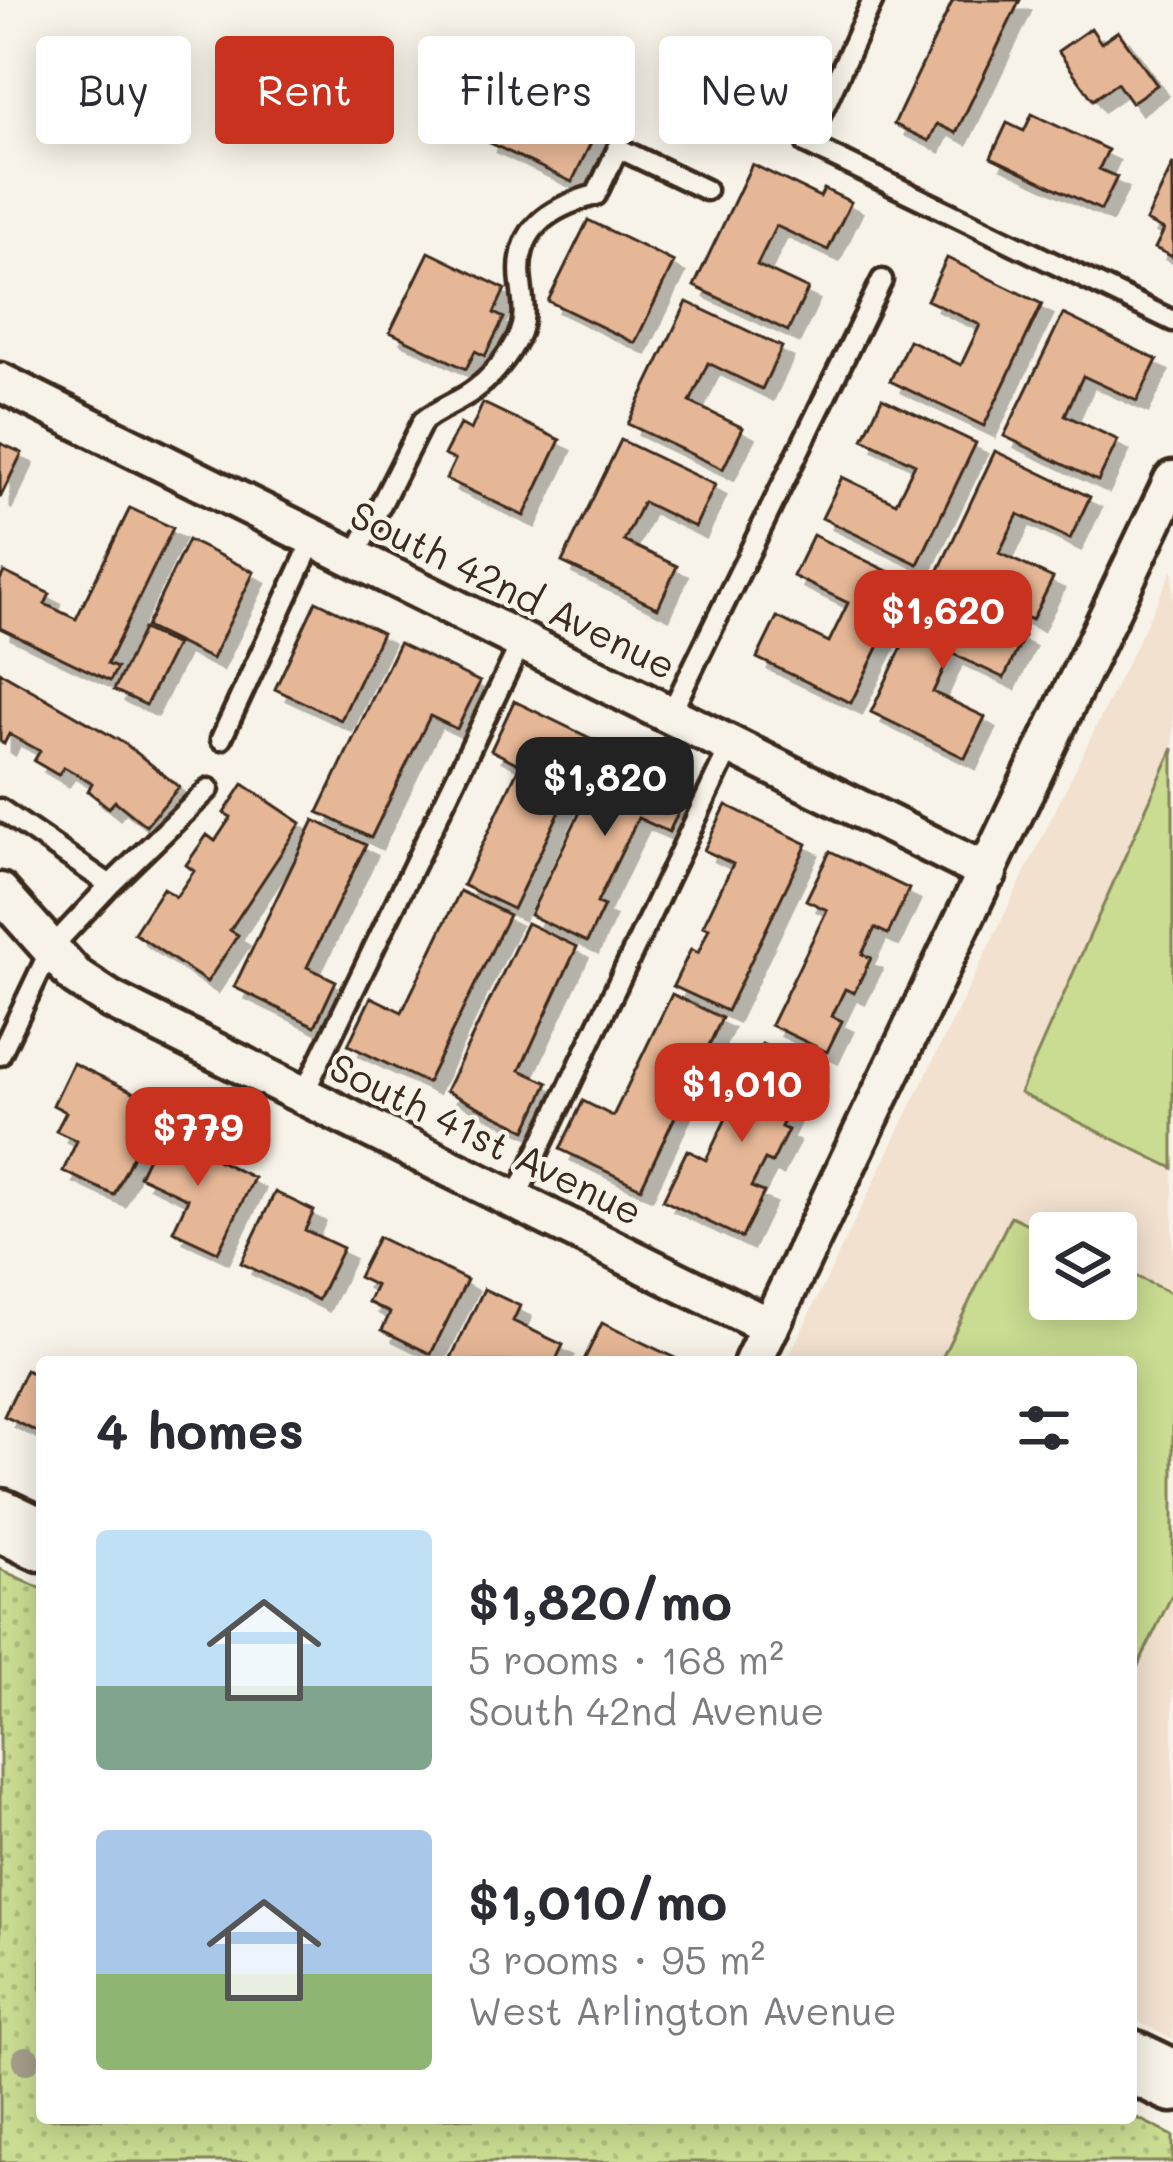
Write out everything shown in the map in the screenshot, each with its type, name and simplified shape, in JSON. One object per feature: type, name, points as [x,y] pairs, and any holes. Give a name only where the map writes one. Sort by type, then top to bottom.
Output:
[{"type":"main road","points":[[0,1520],[36,1537]]},
{"type":"main road","points":[[1137,2064],[1173,2081]]},
{"type":"street","name":"South 42nd Avenue","points":[[0,382],[988,873]]},
{"type":"street","points":[[756,1356],[1173,480]]},
{"type":"street","name":"South 41st Avenue","points":[[0,892],[76,977],[111,1000],[770,1327]]},
{"type":"lane","points":[[873,0],[807,143],[1173,321]]},
{"type":"lane","points":[[354,558],[423,422],[477,389],[520,334],[525,314],[519,275],[538,218],[596,196],[618,148],[706,190]]},
{"type":"lane","points":[[670,715],[882,280]]},
{"type":"lane","points":[[221,739],[314,538]]},
{"type":"lane","points":[[303,1095],[522,641]]},
{"type":"lane","points":[[515,1200],[731,746]]},
{"type":"lane","points":[[0,1055],[51,948],[209,789]]},
{"type":"lane","points":[[0,809],[110,885]]},
{"type":"shaded area","points":[[1173,569],[1173,2039],[1137,2021],[1137,1356],[789,1356]]},
{"type":"green space","points":[[1173,748],[1173,1168],[1020,1093]]},
{"type":"green space","points":[[1011,1216],[1029,1225],[1029,1320],[1137,1320],[1137,1277],[1173,1294],[1173,1593],[1137,1668],[1137,1356],[943,1356]]},
{"type":"green space","points":[[0,1569],[36,1586],[36,2124],[1137,2124],[1137,2118],[1173,2136],[1173,2162],[0,2162]]},
{"type":"building","points":[[953,0],[1020,0],[956,133],[937,124],[929,141],[894,124]]},
{"type":"building","points":[[1091,28],[1101,43],[1118,31],[1157,85],[1131,103],[1117,83],[1093,100],[1058,51]]},
{"type":"building","points":[[1032,114],[1108,150],[1099,169],[1117,177],[1101,210],[991,157],[1007,123],[1024,131]]},
{"type":"building","points":[[492,144],[590,144],[572,182]]},
{"type":"building","points":[[752,164],[820,197],[824,189],[851,202],[828,250],[776,226],[757,265],[808,289],[788,331],[694,286]]},
{"type":"building","points":[[1173,164],[1173,257],[1155,248],[1164,230],[1146,221]]},
{"type":"building","points":[[588,220],[674,262],[635,343],[548,301]]},
{"type":"building","points":[[429,252],[505,289],[494,313],[504,318],[485,356],[475,351],[466,369],[390,332]]},
{"type":"building","points":[[947,258],[1042,304],[984,426],[890,381],[909,340],[961,365],[980,325],[927,300]]},
{"type":"building","points":[[687,302],[782,347],[762,389],[708,363],[690,402],[743,428],[723,469],[628,424]]},
{"type":"building","points":[[1063,314],[1157,360],[1137,401],[1083,376],[1065,415],[1118,440],[1098,481],[1004,436]]},
{"type":"building","points":[[882,398],[976,443],[918,564],[822,518],[842,477],[896,503],[915,464],[863,439]]},
{"type":"building","points":[[483,403],[560,440],[524,516],[446,479],[455,460],[444,455],[460,424],[471,430]]},
{"type":"building","points":[[621,440],[715,485],[695,527],[643,502],[624,541],[677,566],[658,608],[562,562]]},
{"type":"building","points":[[0,443],[22,453],[0,498]]},
{"type":"building","points":[[995,451],[1090,497],[1070,539],[1018,514],[999,553],[1053,578],[1032,620],[937,574]]},
{"type":"building","points":[[130,508],[173,528],[107,664],[117,668],[110,681],[0,628],[4,572],[50,594],[45,604],[76,619]]},
{"type":"building","points":[[813,535],[910,582],[851,703],[757,658],[777,617],[829,642],[848,603],[793,576]]},
{"type":"building","points":[[188,540],[254,572],[212,659],[146,627]]},
{"type":"building","points":[[929,590],[1024,636],[1004,678],[951,653],[933,692],[985,717],[965,758],[871,712]]},
{"type":"building","points":[[316,601],[382,633],[341,720],[275,689]]},
{"type":"building","points":[[143,629],[176,645],[146,705],[114,690]]},
{"type":"building","points":[[399,643],[480,682],[457,729],[430,716],[371,838],[318,812]]},
{"type":"building","points":[[0,672],[127,745],[179,787],[146,826],[115,801],[109,808],[88,791],[92,783],[64,767],[58,775],[34,761],[40,751],[9,734],[4,744],[0,741]]},
{"type":"building","points":[[514,701],[594,740],[513,909],[463,885],[520,765],[491,750]]},
{"type":"building","points":[[611,748],[691,786],[669,832],[638,818],[597,903],[604,906],[587,942],[530,915]]},
{"type":"building","points":[[243,784],[301,823],[230,930],[238,935],[207,982],[134,933],[163,888],[176,897],[194,871],[186,865],[207,835],[215,841],[231,817],[224,813]]},
{"type":"building","points":[[726,805],[807,844],[727,1011],[673,986],[691,949],[698,953],[709,928],[703,926],[733,864],[704,850]]},
{"type":"building","points":[[314,820],[366,845],[307,967],[336,981],[315,1026],[234,987]]},
{"type":"building","points":[[830,851],[909,889],[888,934],[875,928],[862,954],[871,958],[854,993],[845,989],[832,1016],[842,1021],[827,1052],[771,1025],[827,910],[806,900]]},
{"type":"building","points":[[460,891],[509,915],[427,1083],[348,1045],[371,997],[402,1012]]},
{"type":"building","points":[[527,923],[577,947],[520,1070],[548,1083],[526,1130],[446,1091]]},
{"type":"building","points":[[672,994],[722,1018],[641,1188],[560,1149],[583,1101],[613,1116]]},
{"type":"building","points":[[762,1044],[816,1071],[802,1102],[795,1098],[781,1127],[788,1130],[772,1163],[765,1160],[751,1187],[764,1192],[742,1238],[663,1200],[687,1150],[706,1160]]},
{"type":"building","points":[[73,1063],[158,1104],[114,1195],[63,1171],[77,1141],[56,1131],[66,1112],[53,1105]]},
{"type":"building","points":[[160,1132],[254,1178],[218,1252],[173,1231],[188,1199],[139,1176]]},
{"type":"building","points":[[275,1192],[314,1211],[305,1230],[343,1248],[318,1300],[241,1263]]},
{"type":"building","points":[[378,1237],[467,1280],[431,1354],[382,1330],[390,1313],[368,1302],[376,1286],[358,1277]]},
{"type":"building","points":[[484,1289],[520,1306],[513,1321],[563,1345],[558,1356],[452,1356]]},
{"type":"building","points":[[602,1323],[671,1356],[586,1356]]},
{"type":"building","points":[[26,1370],[36,1375],[36,1431],[4,1416]]}]
